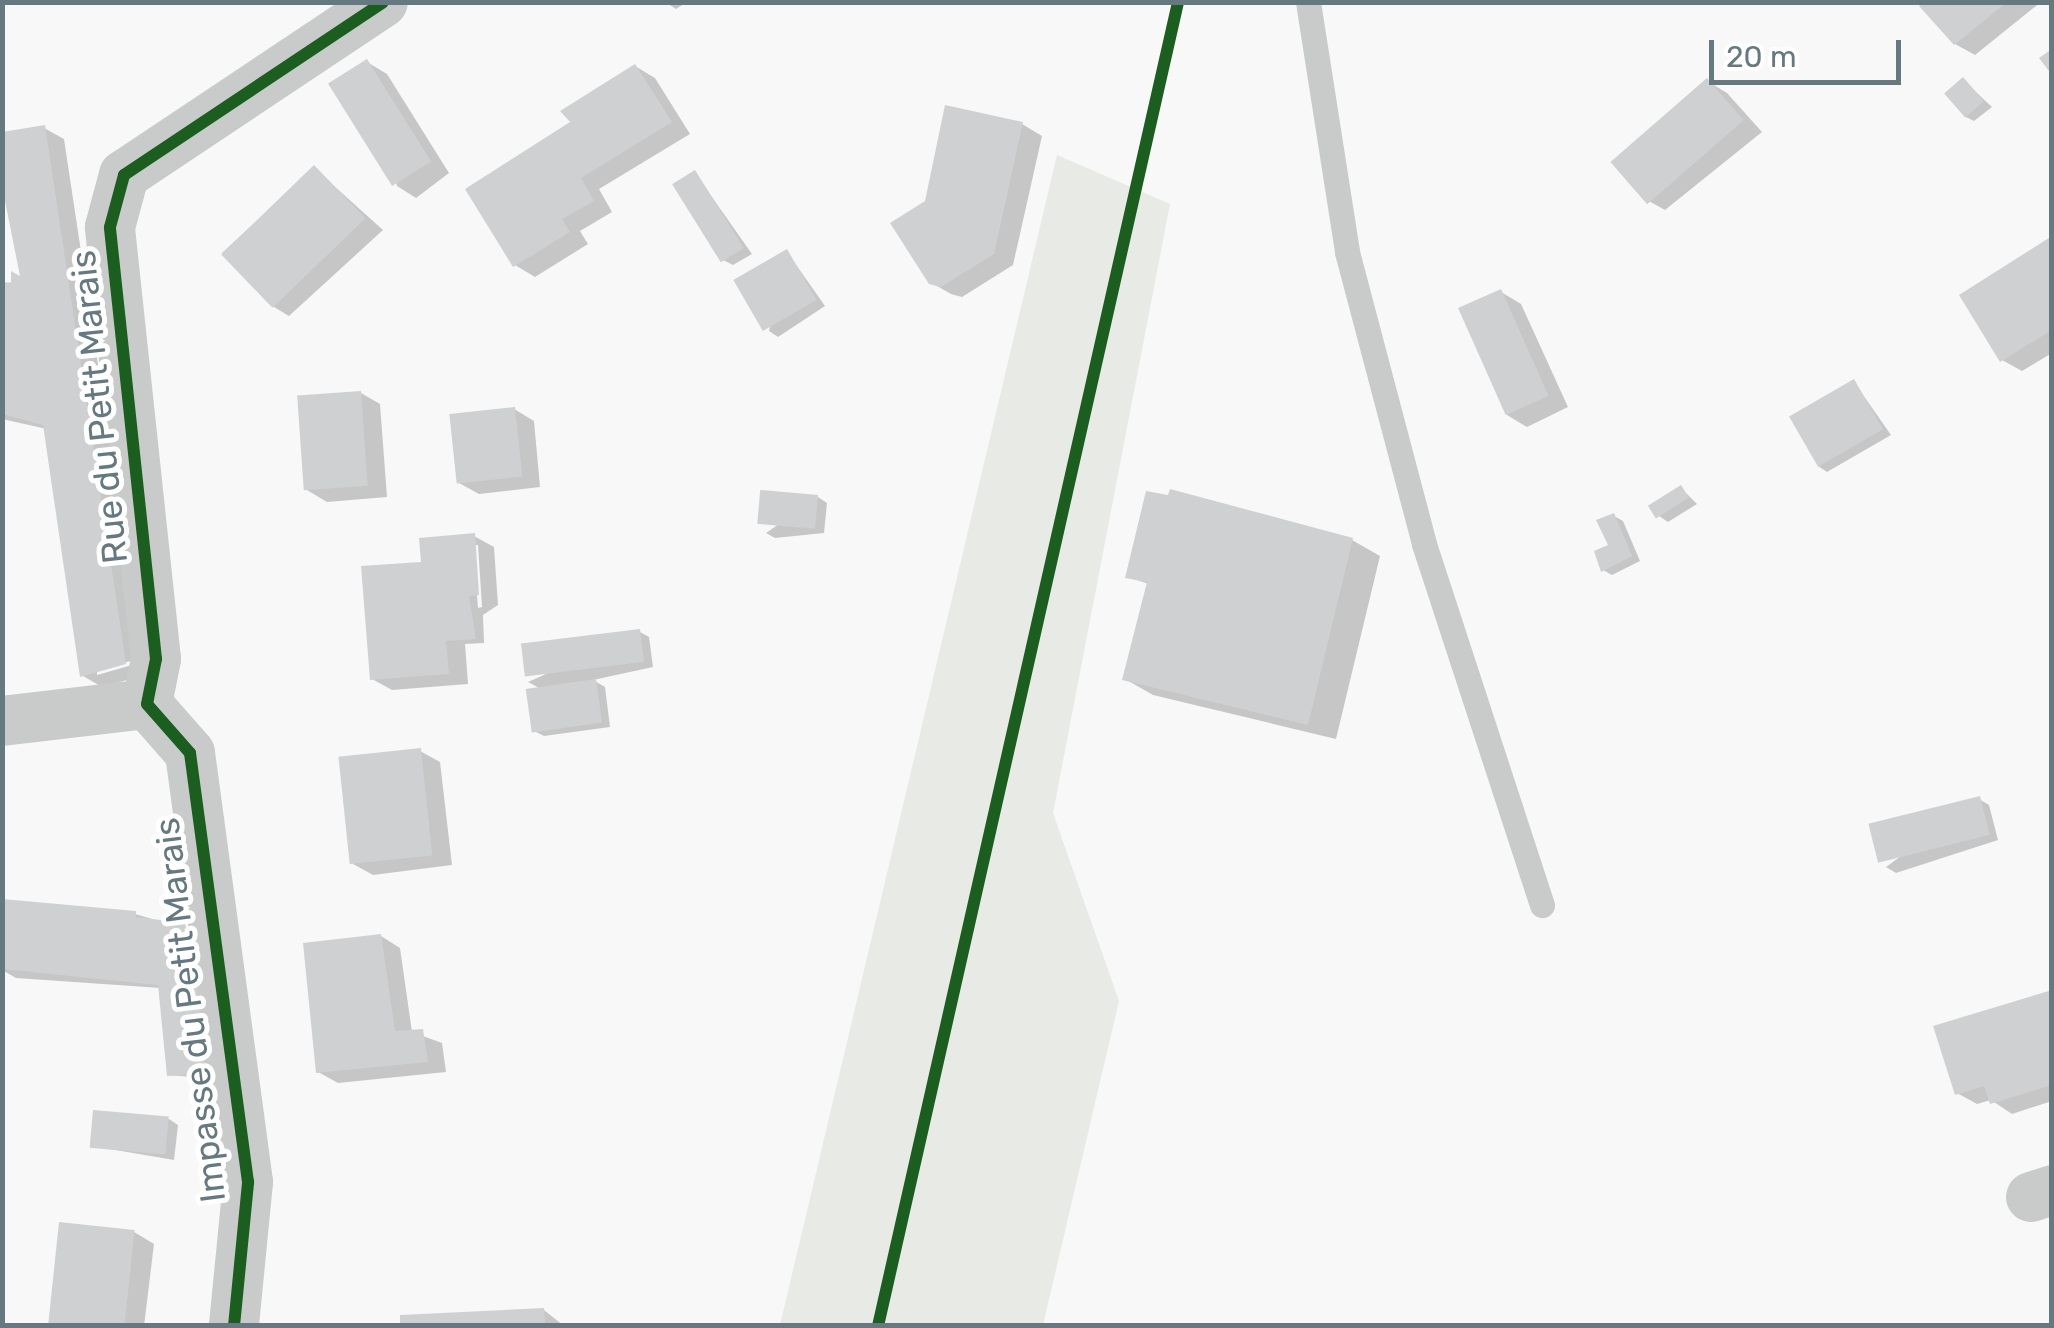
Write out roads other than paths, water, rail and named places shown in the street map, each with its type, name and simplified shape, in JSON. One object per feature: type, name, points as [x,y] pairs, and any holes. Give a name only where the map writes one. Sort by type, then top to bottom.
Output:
[{"type":"street","name":"Rue du Petit Marais","points":[[147,704],[156,659],[110,226],[124,176],[383,2]]},
{"type":"street","points":[[2,722],[147,704]]},
{"type":"street","name":"Impasse du Petit Marais","points":[[147,704],[190,753],[193,772],[248,1182],[234,1326]]},
{"type":"lane","points":[[1308,2],[1346,252],[1424,544],[1542,905]]}]
